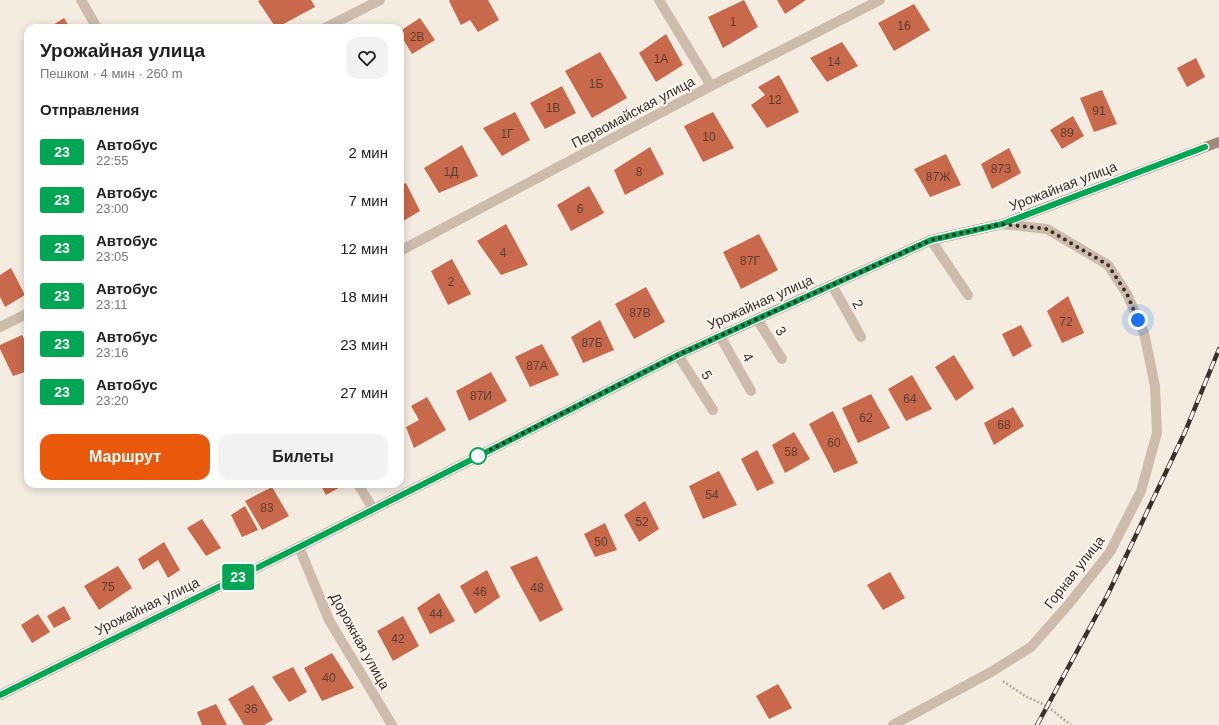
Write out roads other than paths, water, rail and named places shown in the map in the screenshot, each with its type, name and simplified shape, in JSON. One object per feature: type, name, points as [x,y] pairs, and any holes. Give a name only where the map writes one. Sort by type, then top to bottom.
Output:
[{"type":"main road","name":"Урожайная улица","points":[[0,695],[299,547],[678,355],[931,240],[1002,224],[1219,142]]},
{"type":"street","points":[[81,0],[95,24]]},
{"type":"street","points":[[333,24],[380,0]]},
{"type":"street","points":[[659,0],[711,86]]},
{"type":"street","name":"Первомайская улица","points":[[404,249],[711,86],[880,0]]},
{"type":"street","name":"Горная улица","points":[[893,725],[991,672],[1031,647],[1068,605],[1110,552],[1141,491],[1157,434],[1155,386],[1144,333],[1127,294],[1108,265],[1047,229],[1002,224]]},
{"type":"street","points":[[931,240],[968,295]]},
{"type":"street","name":"2","points":[[832,285],[861,337]]},
{"type":"street","points":[[0,327],[24,316]]},
{"type":"street","name":"3","points":[[757,319],[782,359]]},
{"type":"street","name":"4","points":[[720,336],[751,391]]},
{"type":"street","name":"5","points":[[678,355],[713,410]]},
{"type":"street","points":[[360,488],[373,509]]},
{"type":"street","name":"Дорожная улица","points":[[299,547],[329,620],[392,725]]},
{"type":"railway","points":[[1037,725],[1108,594],[1185,432],[1219,349]]}]
